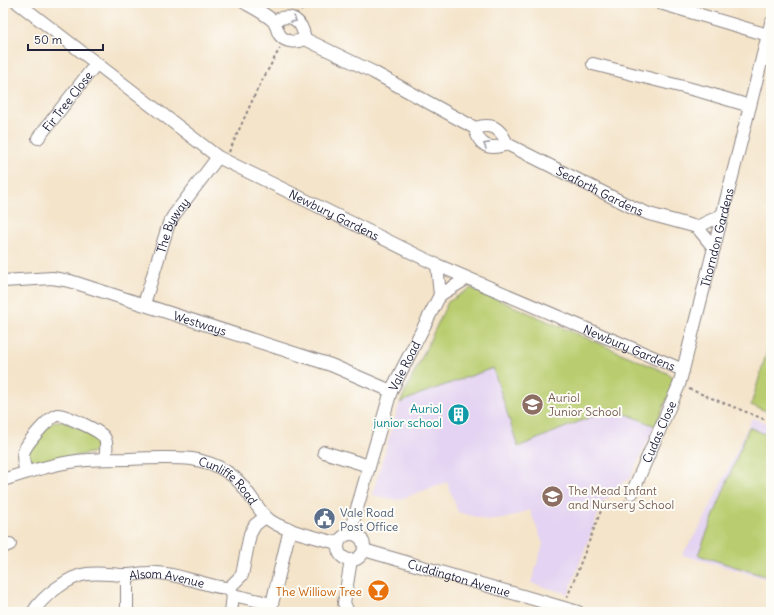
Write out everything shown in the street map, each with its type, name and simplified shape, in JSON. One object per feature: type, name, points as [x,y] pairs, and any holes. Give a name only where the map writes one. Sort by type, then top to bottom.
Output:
[{"type":"street","name":"Newbury Gardens","points":[[18,3],[96,64],[222,158],[436,266],[684,370]]},
{"type":"street","points":[[245,3],[274,21],[280,36],[285,40],[293,42],[305,39],[373,72],[475,128],[480,141],[486,146],[498,148],[506,144],[502,133],[495,127],[488,125],[475,128]]},
{"type":"street","points":[[660,3],[769,29]]},
{"type":"street","points":[[274,21],[281,17],[288,17],[295,20],[303,29],[305,39]]},
{"type":"street","name":"Thorndon Gardens","points":[[684,370],[769,29]]},
{"type":"street","name":"Fir Tree Close","points":[[38,138],[96,64]]},
{"type":"street","points":[[593,64],[703,92],[750,106]]},
{"type":"street","name":"Seaforth Gardens","points":[[506,144],[630,206],[649,214],[698,227]]},
{"type":"street","name":"The Byway","points":[[144,304],[169,223],[222,158]]},
{"type":"street","points":[[714,248],[698,227],[722,215]]},
{"type":"street","points":[[436,266],[440,295],[466,279]]},
{"type":"street","name":"Westways","points":[[3,281],[60,278],[331,365],[391,391]]},
{"type":"street","name":"Vale Road","points":[[351,534],[391,391],[440,295]]},
{"type":"street","name":"Cudas Close","points":[[632,493],[679,385],[684,370]]},
{"type":"street","points":[[26,472],[23,452],[27,445],[50,418],[58,415],[65,416],[90,427],[104,437],[106,443],[105,459]]},
{"type":"street","points":[[324,452],[369,466]]},
{"type":"street","name":"Cunliffe Road","points":[[3,480],[26,472],[76,461],[153,458],[194,460],[212,464],[227,472],[249,493],[270,521],[290,529],[338,543]]},
{"type":"street","points":[[231,612],[231,591],[242,575],[250,534],[255,526],[265,516]]},
{"type":"street","points":[[267,607],[290,529]]},
{"type":"street","points":[[351,534],[360,538],[363,542],[364,550],[359,557],[351,560],[343,558],[338,551],[338,543],[342,537],[351,534]]},
{"type":"street","name":"Cuddington Avenue","points":[[364,550],[578,612]]},
{"type":"street","points":[[348,612],[344,603],[351,560]]},
{"type":"street","name":"Alsom Avenue","points":[[32,612],[42,600],[76,576],[96,573],[127,575],[150,572],[187,578],[231,591],[267,607]]},
{"type":"street","points":[[127,575],[127,612]]},
{"type":"path","points":[[295,20],[305,3]]},
{"type":"path","points":[[222,158],[285,40]]},
{"type":"path","points":[[679,385],[771,422]]},
{"type":"path","points":[[564,608],[604,503],[619,508],[632,493]]},
{"type":"shaded area","name":"Auriol Junior School","points":[[471,288],[668,373],[673,378],[655,426],[630,478],[621,484],[617,493],[603,501],[568,594],[531,583],[543,544],[530,510],[504,519],[487,520],[458,512],[447,482],[398,500],[372,495],[399,405],[406,387],[448,302]]},
{"type":"shaded area","points":[[752,418],[771,424],[771,580],[682,555],[703,522]]},
{"type":"green space","name":"Auriol Junior School","points":[[471,288],[667,373],[673,378],[673,385],[655,426],[612,408],[518,447],[493,368],[420,394],[400,403],[448,302]]},
{"type":"green space","points":[[771,338],[771,413],[751,405]]},
{"type":"green space","points":[[57,421],[62,421],[96,436],[101,444],[99,451],[35,465],[27,461],[28,451],[49,425]]},
{"type":"green space","points":[[749,427],[771,437],[771,578],[698,555]]},
{"type":"place","name":"Auriol Junior School","points":[[532,404]]},
{"type":"place","name":"Auriol junior school","points":[[458,415]]},
{"type":"place","name":"The Mead Infant and Nursery School","points":[[553,497]]},
{"type":"place","name":"Vale Road Post Office","points":[[325,519]]},
{"type":"place","name":"The Williow Tree","points":[[378,591]]}]
